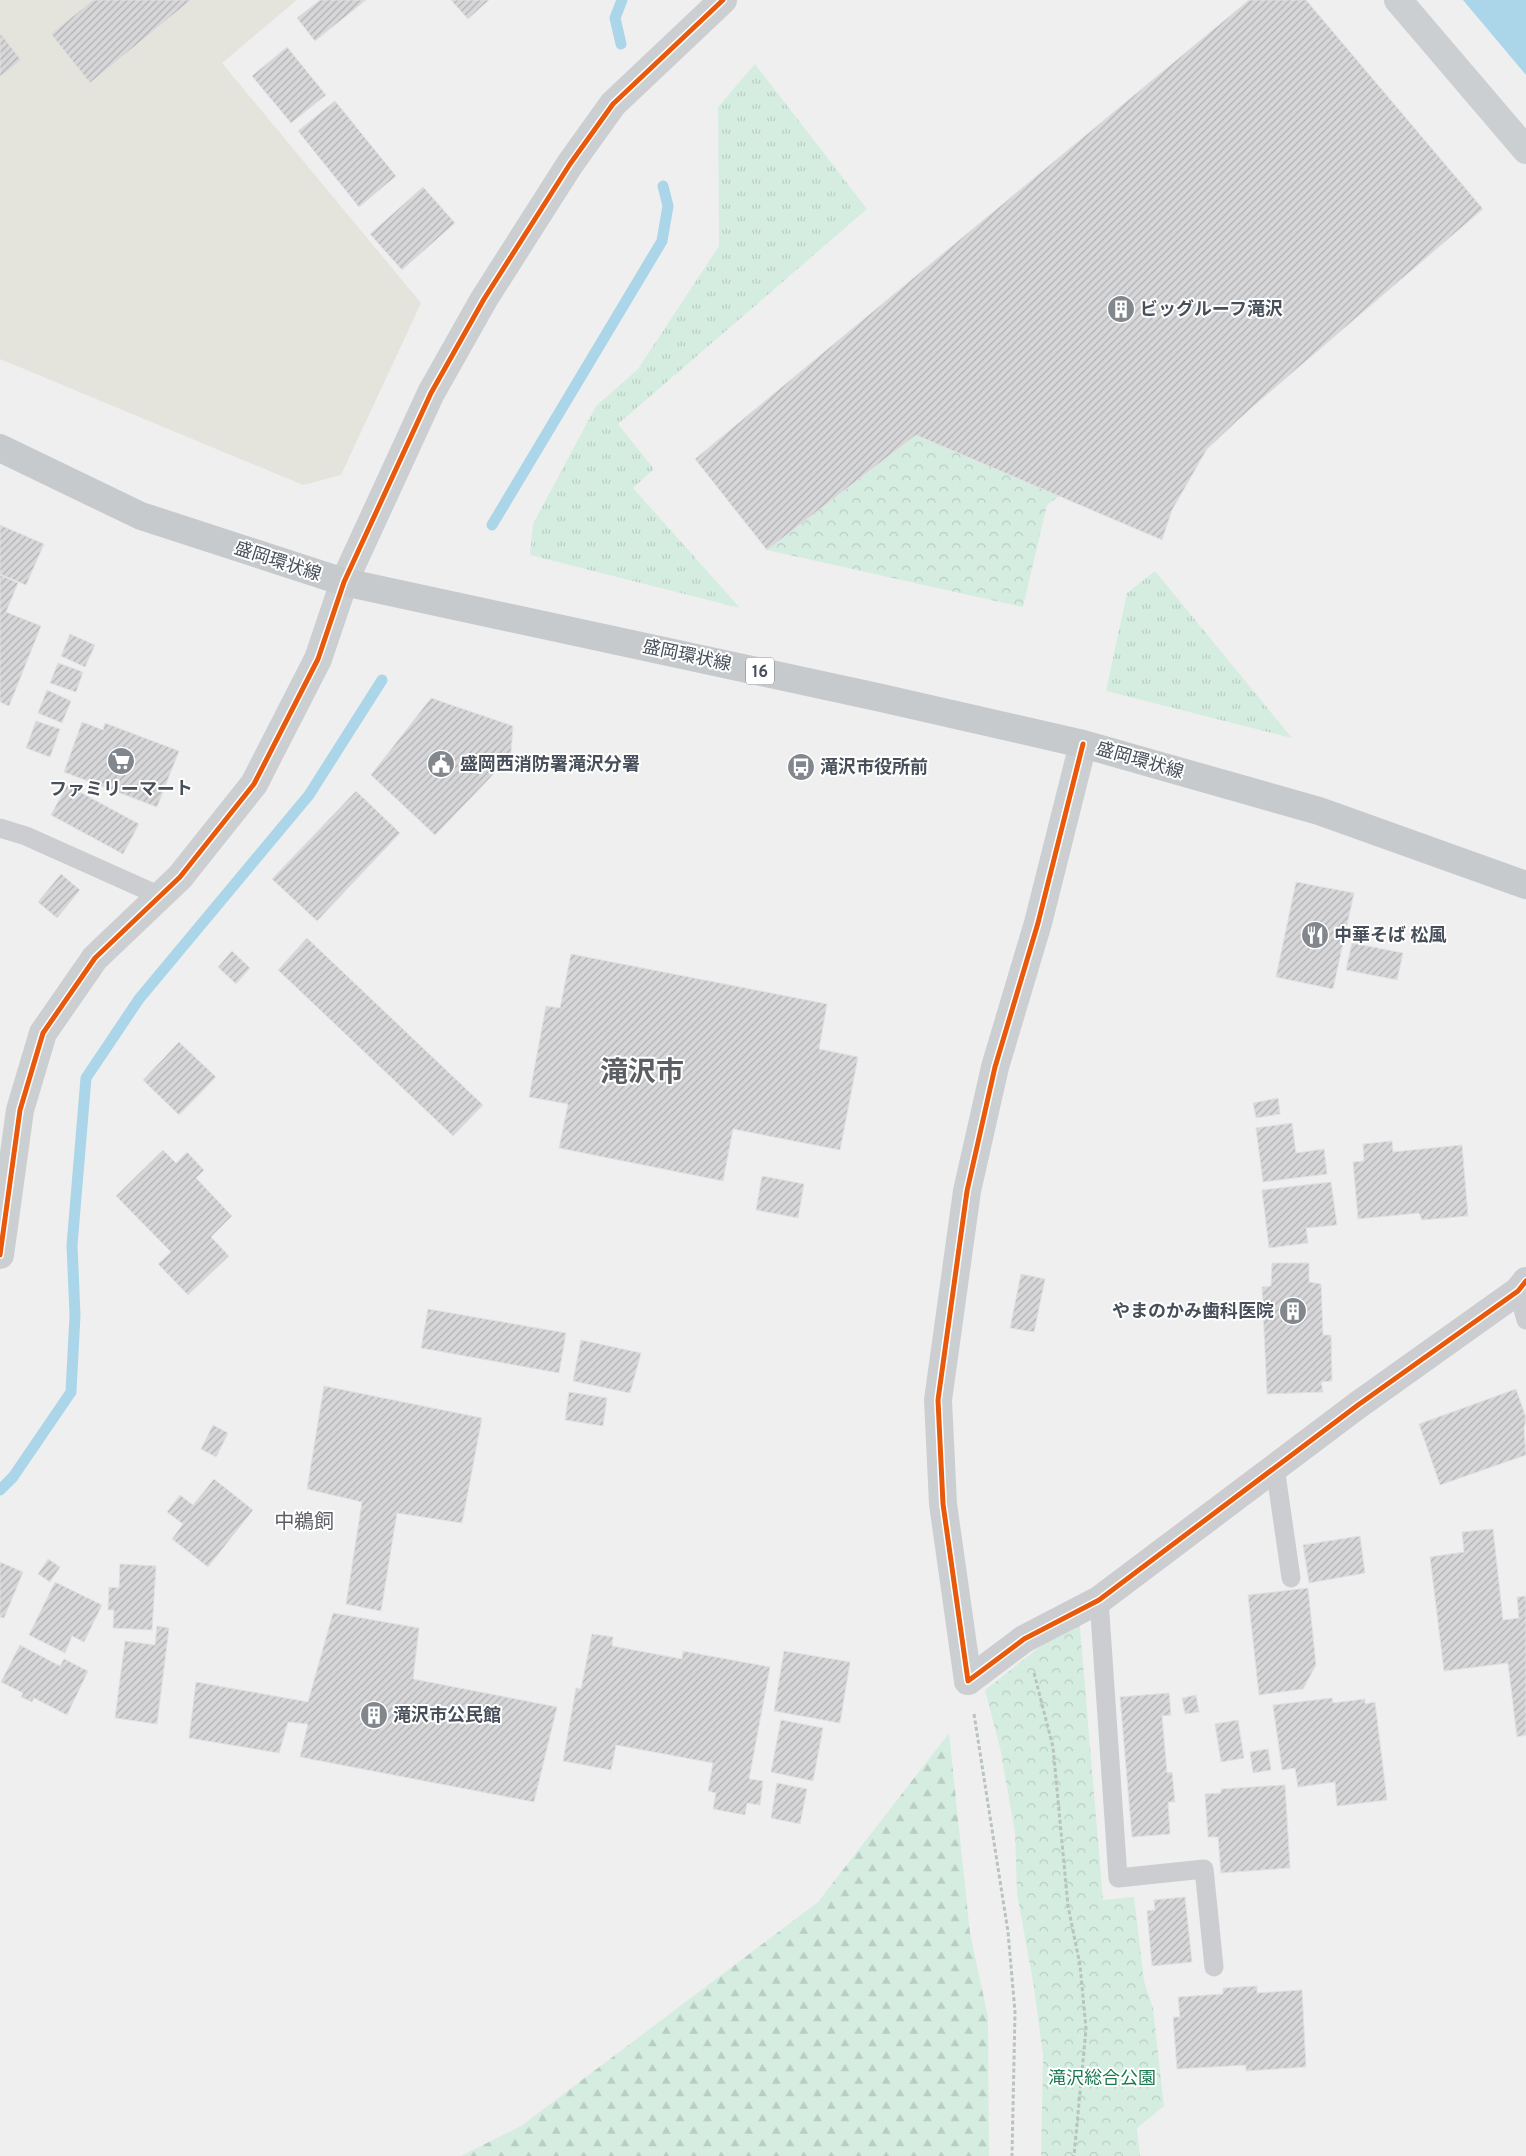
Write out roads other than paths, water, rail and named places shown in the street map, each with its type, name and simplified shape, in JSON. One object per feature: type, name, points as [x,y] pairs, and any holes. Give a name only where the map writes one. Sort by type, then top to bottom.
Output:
[{"type":"main road","name":"盛岡環状線","points":[[0,448],[141,516],[344,582],[877,697],[1083,744],[1319,811],[1526,885]]},
{"type":"street","points":[[0,1255],[6,1172],[20,1110],[43,1033],[95,958],[180,877],[254,784],[318,659],[344,582],[431,393],[484,299],[570,164],[613,104],[723,0]]},
{"type":"street","points":[[1398,0],[1526,150]]},
{"type":"street","points":[[1083,744],[1038,922],[995,1067],[967,1191],[938,1400],[943,1504],[968,1681],[1024,1639],[1099,1600],[1358,1405],[1522,1286]]},
{"type":"lane","points":[[0,828],[26,836],[160,896]]},
{"type":"lane","points":[[1522,1286],[1526,1320]]},
{"type":"lane","points":[[1275,1467],[1291,1578]]},
{"type":"lane","points":[[1099,1600],[1118,1878],[1204,1869],[1214,1967]]},
{"type":"water","points":[[1463,0],[1526,0],[1526,75]]},
{"type":"waterway","points":[[621,44],[615,18],[622,0]]},
{"type":"waterway","points":[[492,525],[662,241],[668,206],[663,186]]},
{"type":"waterway","points":[[0,1490],[13,1477],[71,1392],[75,1315],[72,1245],[86,1078],[139,999],[309,795],[382,680]]},
{"type":"place","name":"ビッグルーフ滝沢","points":[[1121,309]]},
{"type":"place","name":"ファミリーマート","points":[[121,761]]},
{"type":"place","name":"盛岡西消防署滝沢分署","points":[[441,764]]},
{"type":"place","name":"滝沢市役所前","points":[[801,767]]},
{"type":"place","name":"中華そば 松風","points":[[1315,935]]},
{"type":"place","name":"やまのかみ歯科医院","points":[[1293,1311]]},
{"type":"place","name":"滝沢市公民館","points":[[374,1715]]},
{"type":"district","name":"滝沢市","points":[[642,1071]]},
{"type":"district","name":"中鵜飼","points":[[304,1521]]},
{"type":"park label","name":"滝沢総合公園","points":[[1102,2078]]}]
